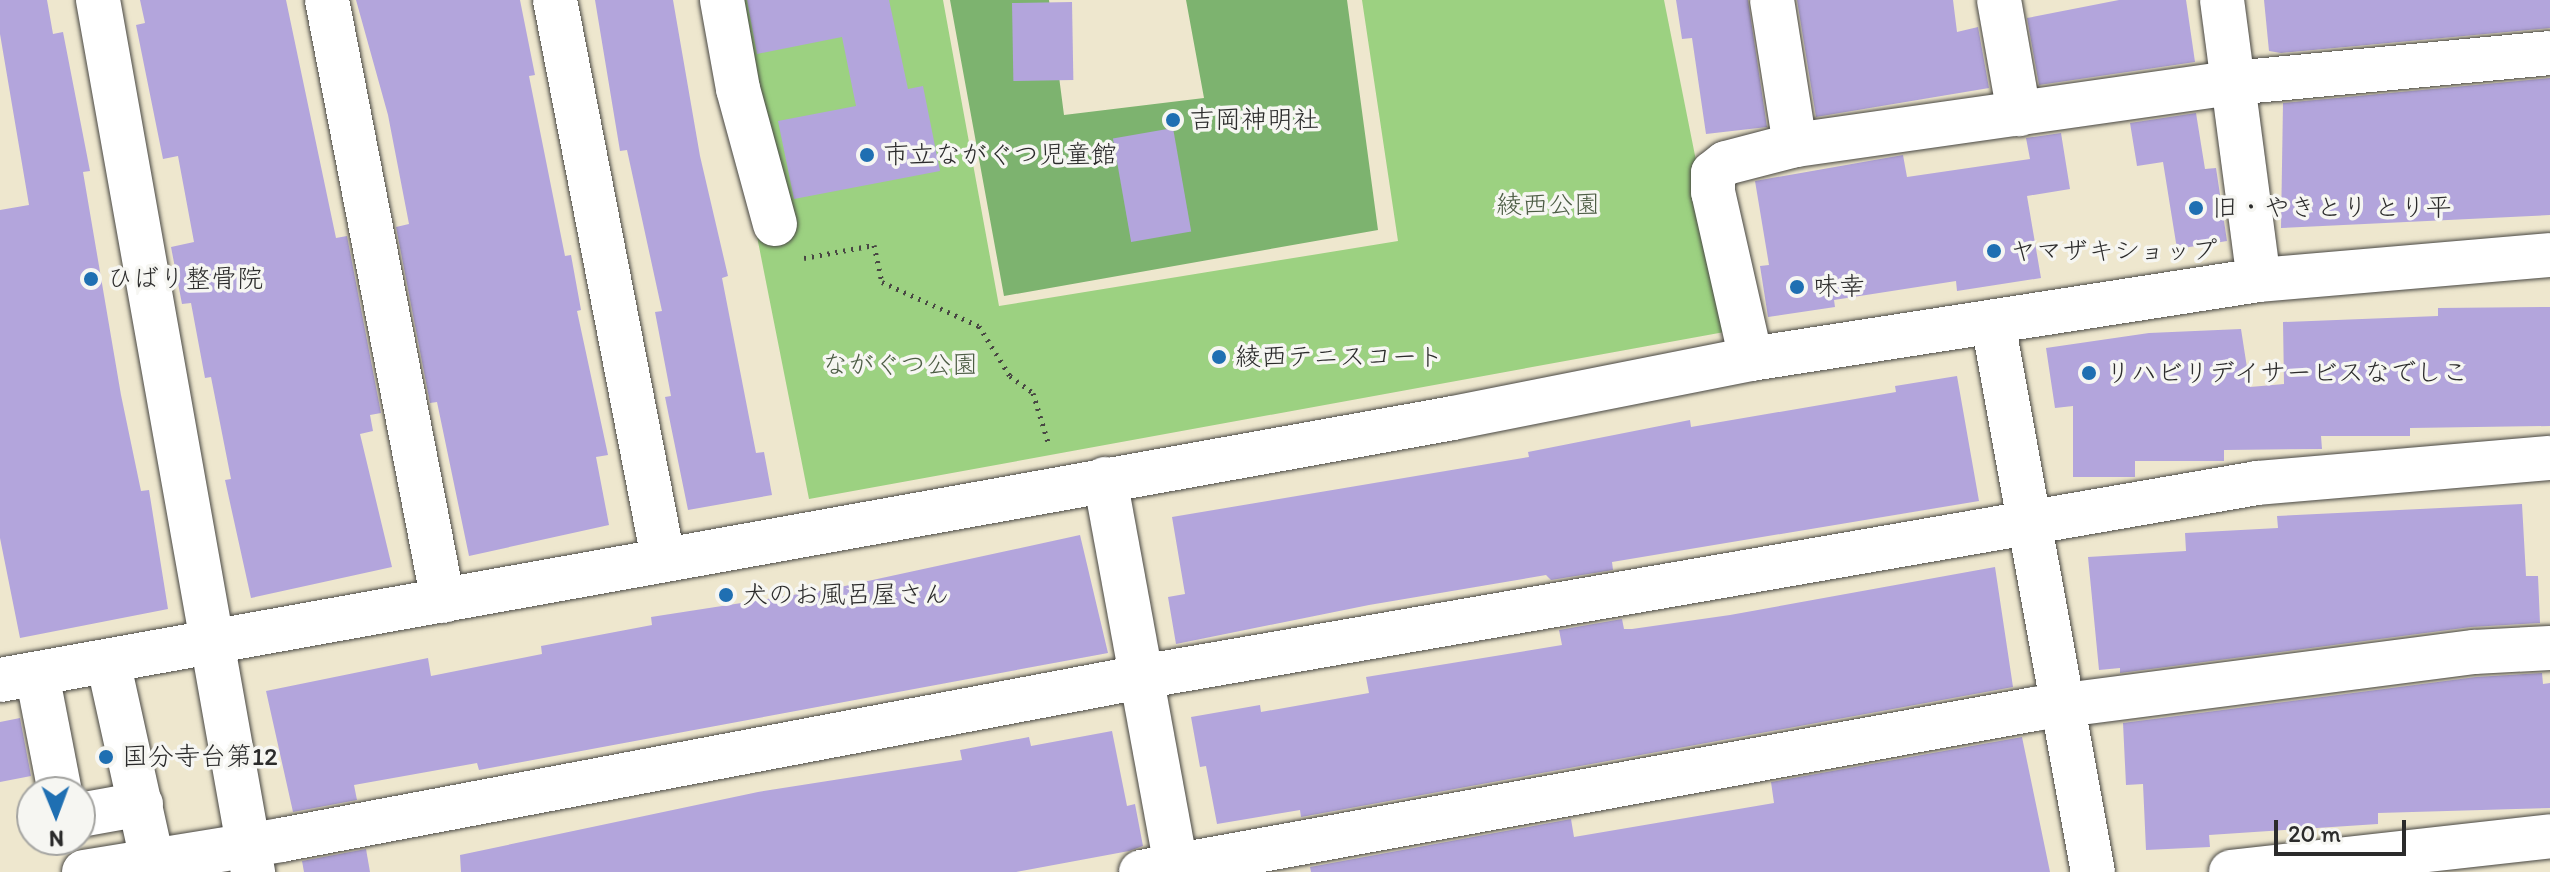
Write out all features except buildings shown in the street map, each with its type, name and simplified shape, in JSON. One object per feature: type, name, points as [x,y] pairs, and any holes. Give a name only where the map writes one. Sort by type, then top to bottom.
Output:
[{"type":"street","points":[[98,0],[251,859]]},
{"type":"street","points":[[327,0],[443,601]]},
{"type":"street","points":[[555,0],[663,558]]},
{"type":"street","points":[[722,0],[738,89],[775,224]]},
{"type":"street","points":[[1772,0],[1795,145]]},
{"type":"street","points":[[1999,0],[2019,114]]},
{"type":"street","points":[[2222,0],[2259,280]]},
{"type":"street","points":[[1751,359],[1713,192],[1713,173],[1726,163],[1795,145],[2233,83],[2550,53]]},
{"type":"street","points":[[54,776],[18,677],[1751,359],[2259,280],[2550,255]]},
{"type":"street","points":[[1993,323],[2093,872]]},
{"type":"street","points":[[84,872],[152,860],[251,859],[1141,677],[2257,483],[2550,458]]},
{"type":"street","points":[[1105,479],[1141,677],[1164,870],[2062,705],[2474,652],[2550,648]]},
{"type":"street","points":[[108,661],[152,860]]},
{"type":"street","points":[[96,812],[141,804]]},
{"type":"street","points":[[2231,872],[2550,836]]},
{"type":"path","points":[[775,224],[786,261],[874,245],[882,282],[979,326],[1010,376],[1033,393],[1051,452]]},
{"type":"green space","name":"綾西公園","points":[[733,0],[943,0],[999,306],[1398,241],[1362,0],[1664,0],[1730,331],[809,499],[728,90]]},
{"type":"green space","name":"吉岡神明社","points":[[950,0],[1049,0],[1064,115],[1204,98],[1186,0],[1347,0],[1378,230],[1004,296]]},
{"type":"place","name":"吉岡神明社","points":[[1173,120]]},
{"type":"place","name":"市立ながぐつ児童館","points":[[867,155]]},
{"type":"place","name":"旧・やきとり とり平","points":[[2196,208]]},
{"type":"place","name":"ヤマザキショップ","points":[[1994,251]]},
{"type":"place","name":"ひばり整骨院","points":[[91,279]]},
{"type":"place","name":"味幸","points":[[1797,287]]},
{"type":"place","name":"綾西テニスコート","points":[[1219,357]]},
{"type":"place","name":"リハビリデイサービスなでしこ","points":[[2089,373]]},
{"type":"place","name":"犬のお風呂屋さん","points":[[726,595]]},
{"type":"place","name":"国分寺台第12","points":[[106,757]]},
{"type":"park label","name":"ながぐつ公園","points":[[900,365]]}]
